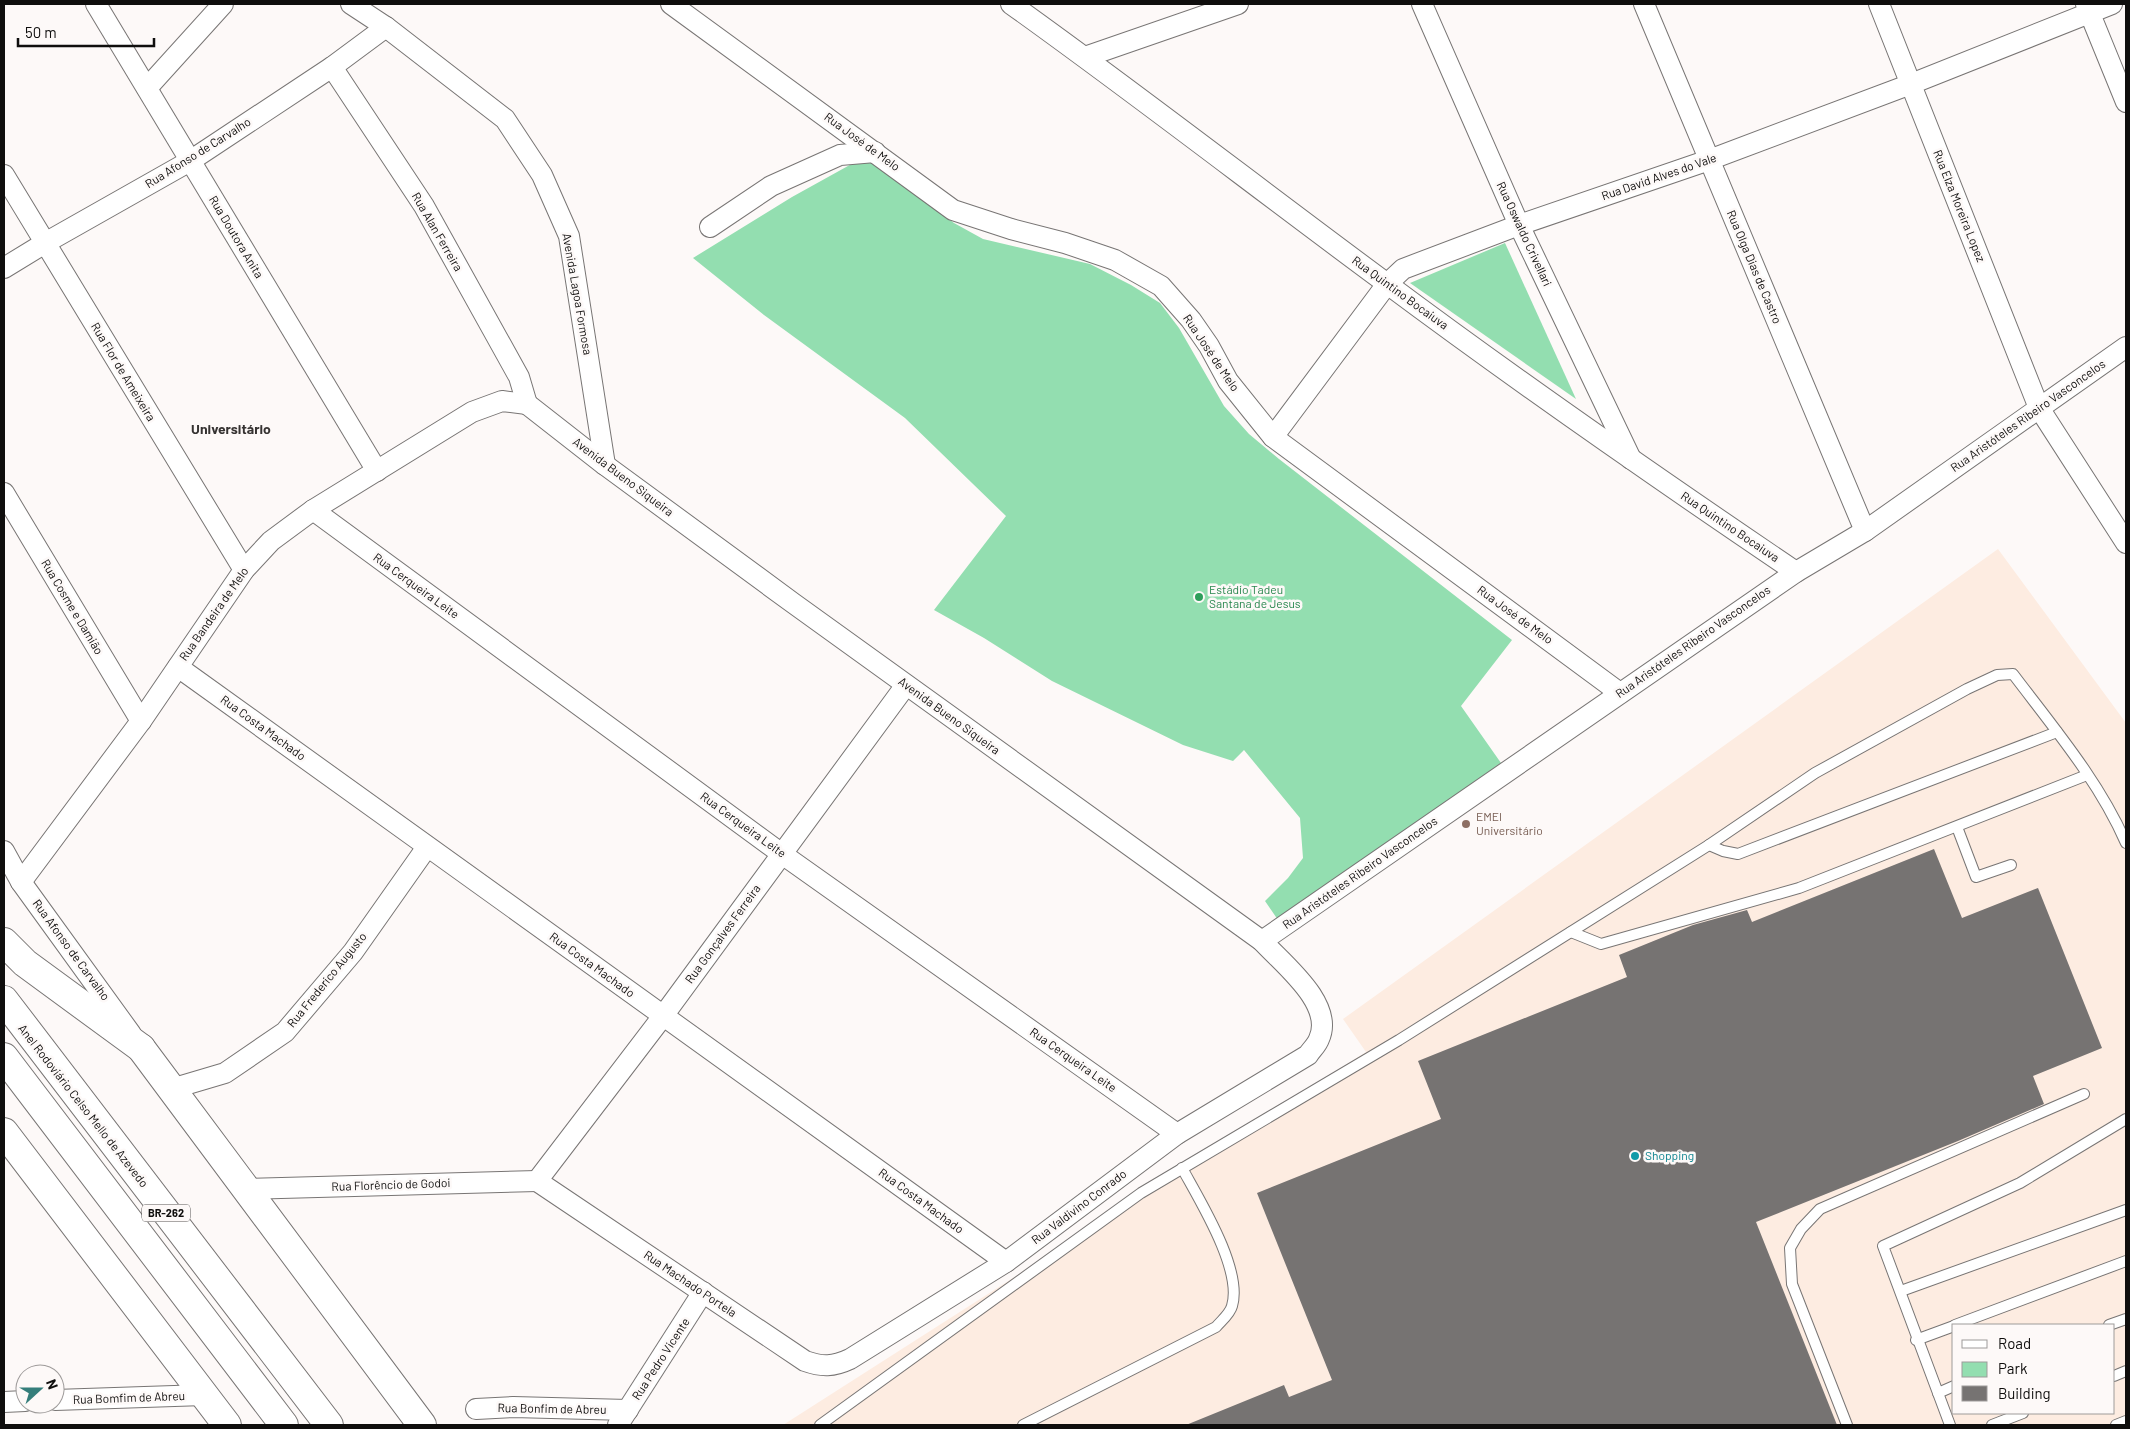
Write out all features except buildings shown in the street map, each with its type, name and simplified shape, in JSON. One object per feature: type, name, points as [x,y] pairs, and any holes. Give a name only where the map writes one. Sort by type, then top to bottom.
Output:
[{"type":"main road","points":[[4,942],[25,963],[141,1048],[422,1425]]},
{"type":"main road","name":"Anel Rodoviário Celso Mello de Azevedo","points":[[4,1000],[329,1425]]},
{"type":"main road","name":"BR-262","points":[[4,1057],[284,1425]]},
{"type":"main road","points":[[4,1132],[216,1414]]},
{"type":"street","name":"Rua Doutora Anita","points":[[96,4],[378,470]]},
{"type":"street","points":[[147,88],[223,4]]},
{"type":"street","name":"Avenida Lagoa Formosa","points":[[351,4],[386,27],[505,119],[542,176],[569,236],[605,465]]},
{"type":"street","name":"Rua José de Melo","points":[[671,4],[953,210],[1116,260],[1161,286],[1191,320],[1209,346],[1228,381],[1273,437],[1620,693]]},
{"type":"street","name":"Rua Quintino Bocaiuva","points":[[1011,4],[1085,57],[1387,284],[1632,461],[1796,572]]},
{"type":"street","points":[[1085,57],[1238,4]]},
{"type":"street","name":"Rua Oswaldo Crivellari","points":[[1422,4],[1519,225],[1632,461]]},
{"type":"street","name":"Rua Olga Dias de Castro","points":[[1644,4],[1865,531]]},
{"type":"street","name":"Rua Elza Moreira Lopez","points":[[1879,4],[2039,408],[2126,543]]},
{"type":"street","name":"Rua David Alves do Vale","points":[[1273,437],[1387,284],[1403,269],[1519,225],[1709,160],[1911,84],[2088,7],[2112,4]]},
{"type":"street","points":[[2088,7],[2126,102]]},
{"type":"street","name":"Rua Afonso de Carvalho","points":[[4,268],[44,243],[190,161],[332,67],[386,27]]},
{"type":"street","name":"Rua Alan Ferreira","points":[[332,67],[424,206],[519,377],[527,404]]},
{"type":"street","points":[[710,227],[771,186],[840,155],[875,152]]},
{"type":"street","name":"Rua Flor de Ameixeira","points":[[4,175],[244,570]]},
{"type":"street","name":"Rua Aristóteles Ribeiro Vasconcelos","points":[[1262,941],[1796,572],[1865,531],[2126,347]]},
{"type":"street","name":"Rua Bandeira de Melo","points":[[21,882],[141,721],[244,570],[270,541],[313,510],[472,412],[502,401],[527,404]]},
{"type":"street","name":"Avenida Bueno Siqueira","points":[[527,404],[605,465],[906,685],[1262,941],[1314,996],[1323,1017],[1320,1039],[1308,1055]]},
{"type":"street","name":"Rua Cosme e Damião","points":[[4,493],[141,721]]},
{"type":"street","name":"Rua Cerqueira Leite","points":[[313,510],[782,854],[1177,1134]]},
{"type":"street","name":"Rua Costa Machado","points":[[178,667],[1006,1262]]},
{"type":"street","name":"Rua Gonçalves Ferreira","points":[[537,1181],[663,1016],[906,685]]},
{"type":"street","name":"Rua Frederico Augusto","points":[[171,1089],[225,1073],[285,1032],[353,952],[427,847]]},
{"type":"street","name":"Rua Afonso de Carvalho","points":[[4,851],[21,882],[141,1048]]},
{"type":"street","name":"Rua Valdivino Conrado","points":[[850,1359],[1006,1262],[1177,1134],[1308,1055]]},
{"type":"street","name":"Rua Florêncio de Godoi","points":[[245,1189],[537,1181]]},
{"type":"street","name":"Rua Machado Portela","points":[[537,1181],[804,1361],[821,1366],[836,1365],[850,1359]]},
{"type":"street","name":"Rua Pedro Vicente","points":[[623,1418],[703,1292]]},
{"type":"street","name":"Rua Bomfim de Abreu","points":[[65,1401],[216,1414]]},
{"type":"street","name":"Rua Bonfim de Abreu","points":[[476,1409],[513,1407],[623,1418]]},
{"type":"lane","points":[[820,1425],[1141,1193],[1398,1040],[1709,845],[1815,773],[1968,689],[1997,676],[2013,674],[2058,732],[2114,814],[2126,842]]},
{"type":"lane","points":[[1709,845],[1722,851],[1738,854],[2058,732]]},
{"type":"lane","points":[[1571,932],[1601,944],[1799,888],[2087,775]]},
{"type":"lane","points":[[1957,827],[1976,877],[2011,865]]},
{"type":"lane","points":[[1847,1425],[1792,1284],[1790,1248],[1801,1229],[1820,1209],[2084,1094]]},
{"type":"lane","points":[[1950,1425],[1916,1340],[1901,1291],[1883,1246],[2020,1183],[2126,1119]]},
{"type":"lane","points":[[1023,1425],[1216,1327],[1232,1308],[1235,1281],[1215,1231],[1182,1168]]},
{"type":"lane","points":[[1901,1291],[2126,1210]]},
{"type":"lane","points":[[1957,1324],[2126,1261]]},
{"type":"lane","points":[[2111,1324],[2126,1318]]},
{"type":"lane","points":[[1916,1340],[1952,1326]]},
{"type":"lane","points":[[1938,1392],[1952,1387]]},
{"type":"lane","points":[[1992,1425],[2020,1414]]},
{"type":"lane","points":[[2116,1425],[2126,1421]]},
{"type":"shaded area","points":[[1998,549],[2126,723],[2126,1425],[783,1425],[1366,1052],[1343,1019]]},
{"type":"green space","points":[[866,156],[954,223],[983,239],[1090,264],[1131,285],[1160,303],[1179,328],[1224,406],[1249,434],[1512,640],[1461,706],[1501,763],[1278,920],[1265,901],[1288,878],[1303,858],[1300,818],[1244,750],[1233,761],[1183,745],[1052,681],[984,638],[934,610],[1006,516],[905,418],[764,315],[693,258],[792,197]]},
{"type":"green space","points":[[1505,243],[1576,399],[1410,283]]},
{"type":"place","name":"Estádio Tadeu Santana de Jesus","points":[[1199,597]]},
{"type":"place","name":"EMEI Universitário","points":[[1466,824]]},
{"type":"place","name":"Shopping","points":[[1635,1156]]},
{"type":"district","name":"Universitário","points":[[231,429]]}]
